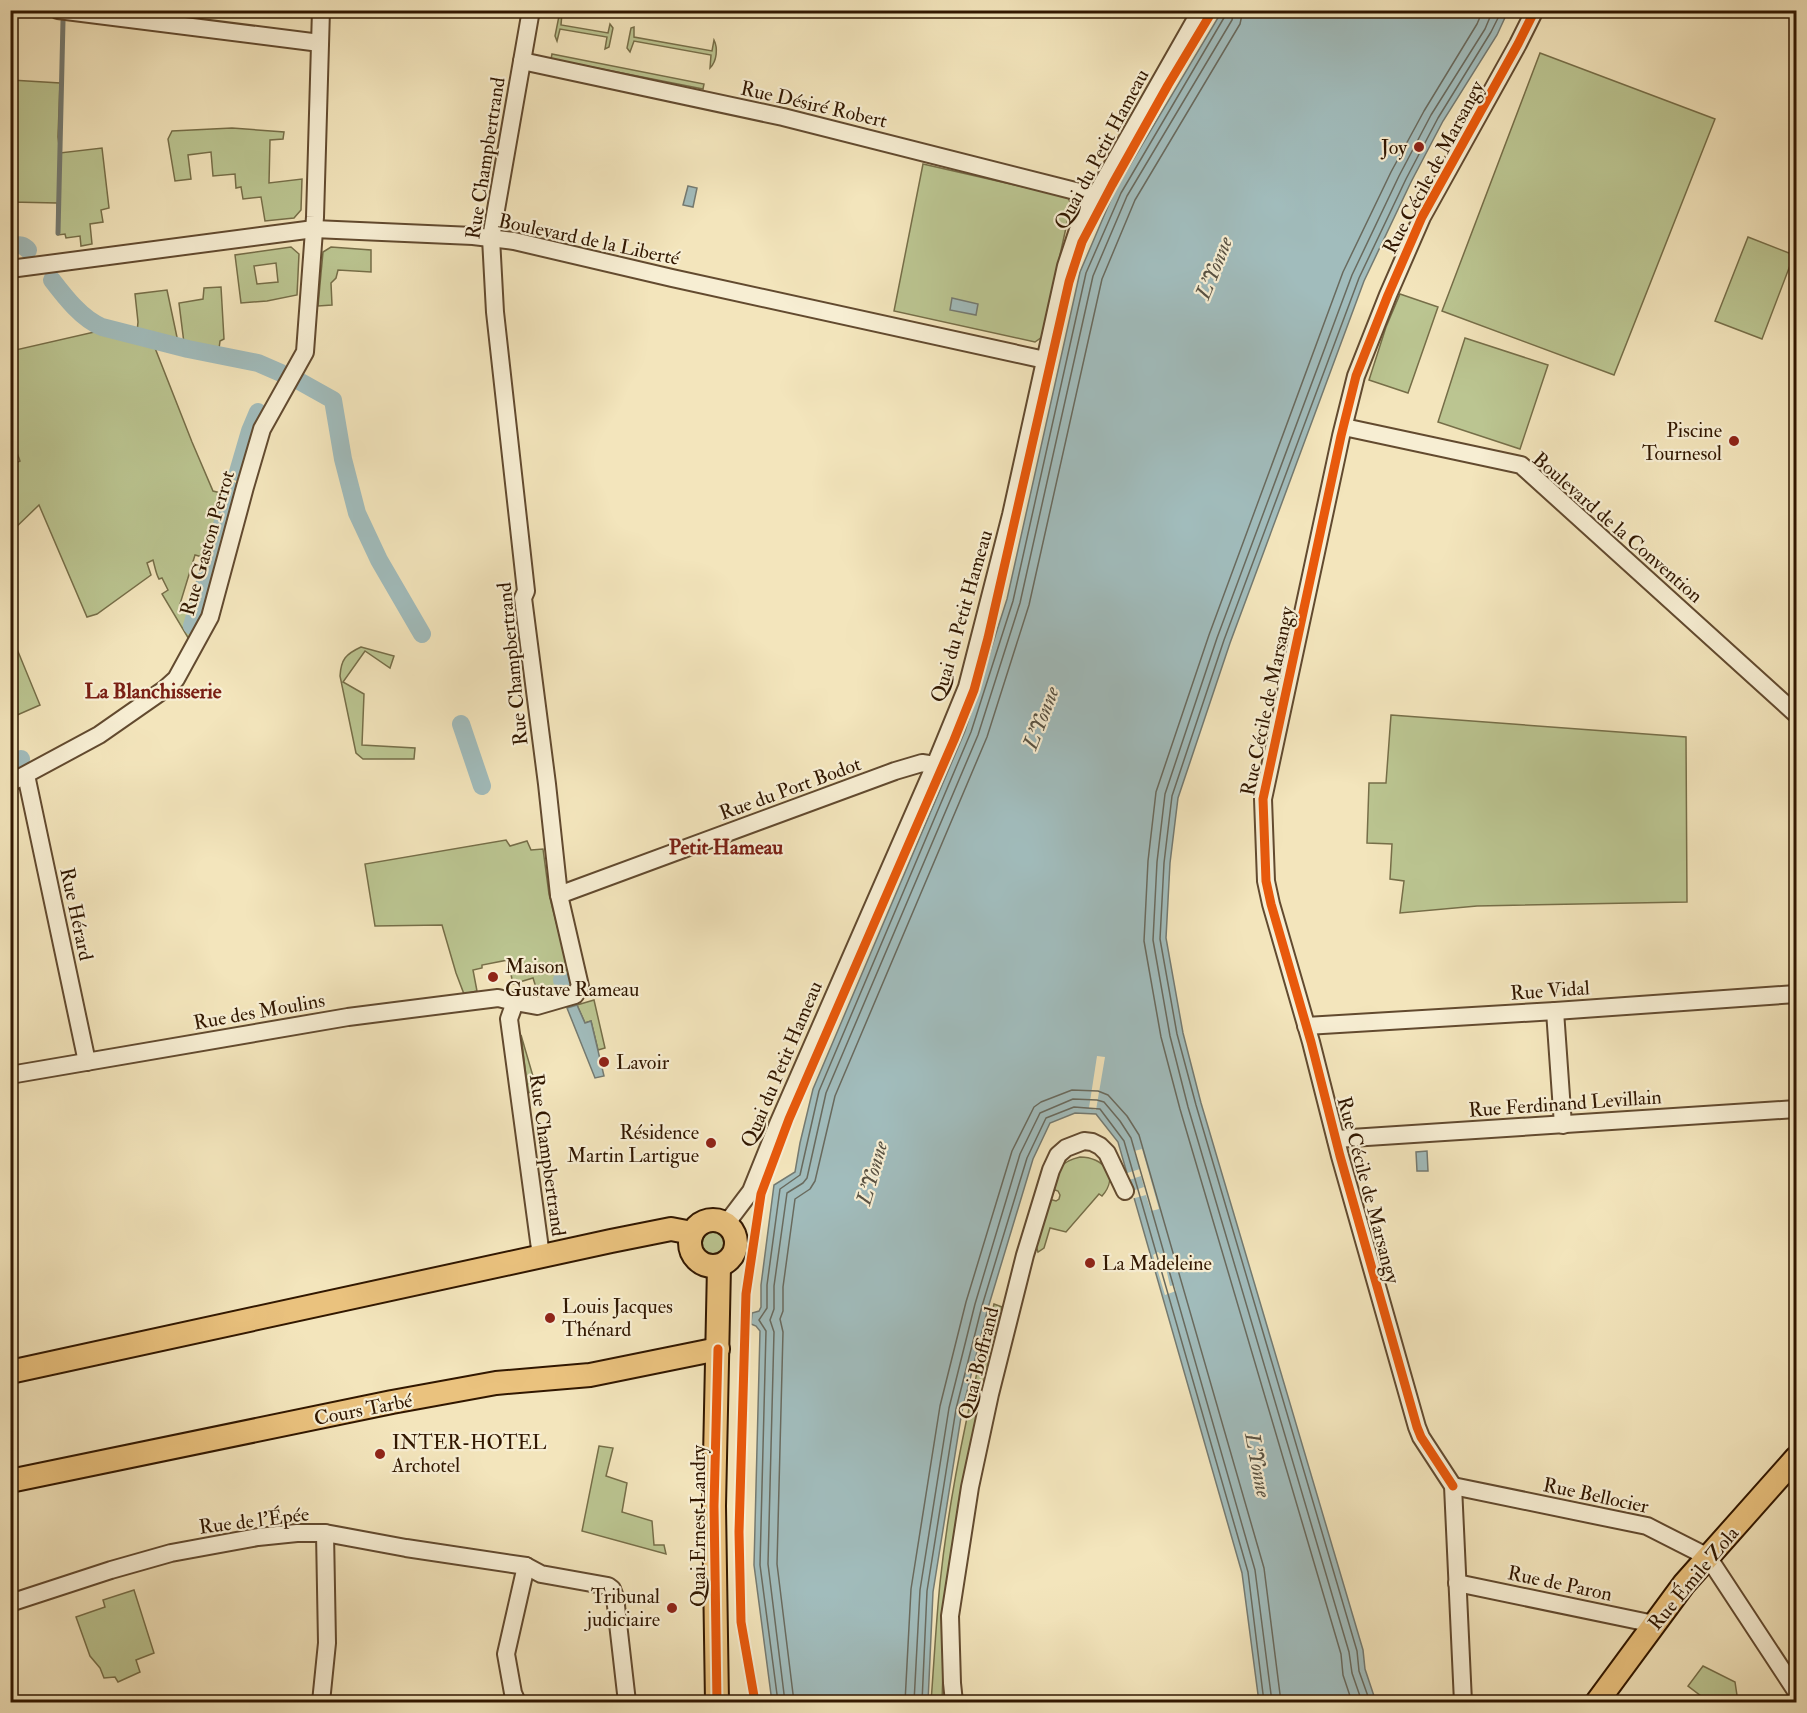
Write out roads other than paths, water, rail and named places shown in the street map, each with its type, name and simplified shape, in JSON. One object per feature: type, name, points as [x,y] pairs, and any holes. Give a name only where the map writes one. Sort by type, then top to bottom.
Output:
[{"type":"main road","points":[[712,1220],[726,1224],[735,1236],[735,1251],[726,1263],[719,1266],[704,1265],[693,1255],[690,1248],[692,1233],[704,1221],[712,1220]]},
{"type":"main road","points":[[10,1372],[671,1229],[692,1233]]},
{"type":"main road","name":"Quai Ernest Landry","points":[[717,1702],[714,1506],[719,1266]]},
{"type":"main road","name":"Cours Tarbé","points":[[10,1481],[392,1402],[496,1383],[590,1375],[718,1349]]},
{"type":"main road","name":"Rue Émile Zola","points":[[1597,1702],[1684,1584],[1797,1458]]},
{"type":"street","points":[[58,10],[320,43]]},
{"type":"street","name":"Rue Gaston Perrot","points":[[10,783],[99,735],[176,679],[210,618],[262,429],[305,352],[314,229],[321,10]]},
{"type":"street","name":"Rue Champbertrand","points":[[531,10],[491,238],[495,312],[526,591],[523,598],[547,784],[558,895],[580,986],[570,996],[537,1006],[515,1002],[509,1019],[541,1256]]},
{"type":"street","name":"Quai du Petit Hameau","points":[[726,1224],[751,1191],[967,687],[1011,516],[1066,266],[1081,221],[1201,10]]},
{"type":"street","name":"Rue Cécile de Marsangy","points":[[1453,1486],[1417,1427],[1336,1140],[1271,904],[1266,880],[1263,799],[1356,376],[1422,217],[1535,10]]},
{"type":"street","name":"Rue Désiré Robert","points":[[522,61],[783,117],[1095,196]]},
{"type":"street","name":"Boulevard de la Liberté","points":[[10,269],[314,229],[491,238],[514,241],[1045,360]]},
{"type":"street","name":"Boulevard de la Convention","points":[[1344,427],[1521,465],[1797,714]]},
{"type":"street","name":"Rue du Port Bodot","points":[[558,895],[895,771],[922,763],[935,765]]},
{"type":"street","name":"Rue Hérard","points":[[26,775],[87,1062]]},
{"type":"street","name":"Rue Vidal","points":[[1306,1026],[1797,994]]},
{"type":"street","name":"Rue des Moulins","points":[[10,1075],[348,1017],[498,998],[515,1002]]},
{"type":"street","points":[[1555,1011],[1563,1125]]},
{"type":"street","name":"Rue Ferdinand Levillain","points":[[1336,1140],[1797,1109]]},
{"type":"street","name":"Quai Boffrand","points":[[954,1702],[950,1617],[970,1487],[990,1394],[1025,1255],[1051,1170],[1058,1155],[1066,1148],[1084,1141],[1092,1142],[1107,1153],[1125,1191]]},
{"type":"street","points":[[1453,1486],[1463,1702]]},
{"type":"street","name":"Rue Bellocier","points":[[1453,1486],[1647,1526],[1708,1557],[1797,1691]]},
{"type":"street","points":[[321,1702],[327,1643],[325,1533]]},
{"type":"street","name":"Rue de l'Épée","points":[[10,1603],[111,1570],[171,1554],[258,1537],[325,1533],[526,1566],[541,1574],[604,1584],[612,1588],[615,1597],[627,1702]]},
{"type":"street","points":[[517,1702],[513,1693],[506,1654],[526,1566]]},
{"type":"street","name":"Rue de Paron","points":[[1457,1583],[1654,1624]]},
{"type":"water","name":"L'Yonne","points":[[1222,11],[1508,11],[1497,35],[1443,121],[1364,281],[1230,643],[1178,798],[1170,863],[1166,938],[1183,1033],[1201,1103],[1363,1650],[1365,1669],[1376,1702],[1259,1702],[1242,1573],[1118,1142],[1096,1114],[1075,1113],[1050,1123],[1033,1159],[988,1308],[962,1411],[933,1592],[928,1702],[772,1702],[754,1565],[760,1331],[751,1324],[752,1313],[759,1311],[761,1307],[761,1285],[774,1185],[795,1172],[813,1089],[965,731],[1007,599],[1080,272],[1115,190]]},
{"type":"water","points":[[688,186],[697,188],[693,207],[683,205]]},
{"type":"water","points":[[952,298],[978,304],[976,315],[950,310]]},
{"type":"water","points":[[577,1005],[585,1023],[591,1021],[604,1076],[595,1078],[567,1008]]},
{"type":"water","points":[[1427,1151],[1428,1171],[1417,1171],[1416,1152]]},
{"type":"waterway","points":[[58,233],[63,21]]},
{"type":"waterway","points":[[10,245],[22,246],[28,250]]},
{"type":"waterway","points":[[52,280],[81,313],[102,327],[188,349],[258,363],[281,373]]},
{"type":"waterway","points":[[299,381],[333,400],[343,459],[357,513],[379,560],[422,634]]},
{"type":"waterway","points":[[238,472],[258,412]]},
{"type":"waterway","points":[[192,626],[232,491]]},
{"type":"waterway","points":[[461,724],[482,786]]},
{"type":"waterway","points":[[10,764],[21,759]]},
{"type":"waterway","points":[[562,980],[567,986]]},
{"type":"place","name":"Joy","points":[[1419,147]]},
{"type":"place","name":"Piscine Tournesol","points":[[1734,441]]},
{"type":"place","name":"Maison Gustave Rameau","points":[[493,977]]},
{"type":"place","name":"Lavoir","points":[[604,1062]]},
{"type":"place","name":"Résidence Martin Lartigue","points":[[711,1143]]},
{"type":"place","name":"La Madeleine","points":[[1090,1263]]},
{"type":"place","name":"Louis Jacques Thénard","points":[[550,1318]]},
{"type":"place","name":"INTER-HOTEL Archotel","points":[[380,1454]]},
{"type":"place","name":"Tribunal judiciaire","points":[[672,1608]]},
{"type":"district","name":"La Blanchisserie","points":[[153,691]]},
{"type":"district","name":"Petit Hameau","points":[[726,847]]}]
